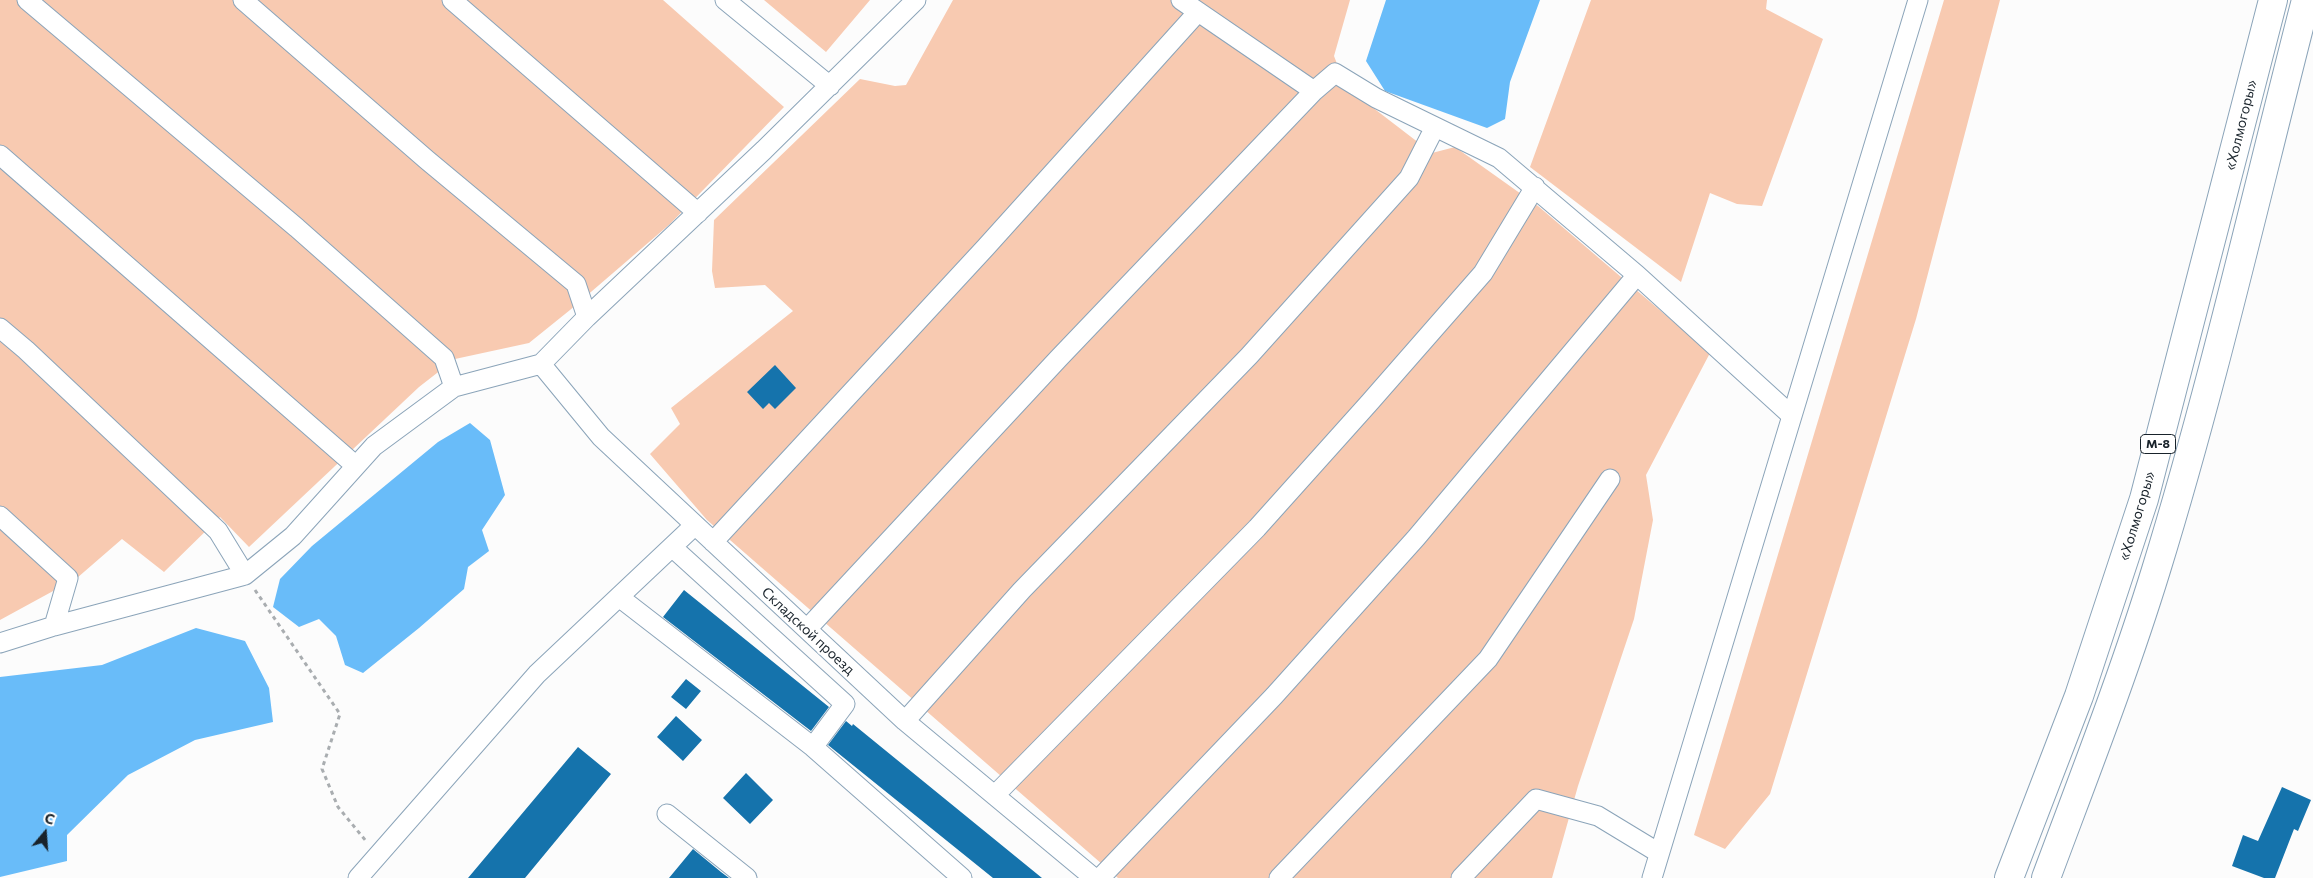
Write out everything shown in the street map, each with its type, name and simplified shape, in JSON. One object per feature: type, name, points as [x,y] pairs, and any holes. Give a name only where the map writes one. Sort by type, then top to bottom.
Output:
[{"type":"highway","name":"«Холмогоры»","points":[[2009,878],[2079,696],[2144,500],[2273,0]]},
{"type":"highway","name":"М-8","points":[[2046,878],[2108,712],[2156,572],[2201,417],[2306,0]]},
{"type":"street","points":[[27,0],[298,228],[444,358],[454,386]]},
{"type":"street","points":[[243,0],[427,160],[576,284],[587,317]]},
{"type":"street","points":[[452,0],[698,213]]},
{"type":"street","points":[[725,0],[830,86]]},
{"type":"street","points":[[0,643],[54,626],[245,574],[293,536],[374,446],[454,386],[541,364],[587,317],[830,86],[916,0]]},
{"type":"street","points":[[1181,0],[1197,13],[1314,92]]},
{"type":"street","points":[[1652,878],[1918,0]]},
{"type":"street","points":[[713,542],[980,255],[1197,13]]},
{"type":"street","points":[[807,629],[1058,359],[1314,92],[1335,73],[1376,98],[1499,158],[1637,275],[1792,416]]},
{"type":"street","points":[[905,721],[1022,590],[1249,356],[1409,178],[1435,127]]},
{"type":"street","points":[[0,155],[356,466]]},
{"type":"street","points":[[995,795],[1257,528],[1370,402],[1483,273],[1534,187]]},
{"type":"street","points":[[1100,878],[1274,696],[1416,538],[1637,275]]},
{"type":"street","points":[[0,328],[33,356],[218,531],[245,574]]},
{"type":"street","name":"Складской проезд","points":[[541,364],[601,436],[905,721],[1094,878]]},
{"type":"street","points":[[1279,878],[1488,659],[1610,479]]},
{"type":"street","points":[[0,516],[68,578],[54,626]]},
{"type":"street","points":[[358,878],[537,674],[696,525]]},
{"type":"street","points":[[672,547],[845,704],[813,747]]},
{"type":"street","points":[[619,597],[813,747],[962,878]]},
{"type":"street","points":[[1460,878],[1536,798],[1598,816],[1660,853]]},
{"type":"street","points":[[667,814],[747,878]]},
{"type":"path","points":[[245,574],[340,714],[322,769],[338,807],[378,855]]},
{"type":"shaded area","points":[[0,0],[663,0],[784,107],[670,224],[570,310],[529,343],[455,359],[419,387],[249,547],[220,517],[164,572],[122,539],[77,578],[0,620]]},
{"type":"shaded area","points":[[764,0],[870,0],[826,52]]},
{"type":"shaded area","points":[[953,0],[1350,0],[1334,56],[1346,87],[1432,153],[1455,147],[1538,206],[1710,353],[1646,475],[1653,520],[1634,619],[1578,786],[1552,878],[1118,878],[707,520],[650,454],[680,424],[671,408],[793,311],[765,285],[715,288],[712,271],[714,220],[860,79],[895,86],[906,85]]},
{"type":"shaded area","points":[[1591,0],[1767,0],[1766,9],[1823,39],[1762,206],[1737,204],[1710,193],[1681,282],[1530,167]]},
{"type":"shaded area","points":[[1944,0],[2000,0],[1916,319],[1770,794],[1725,849],[1694,835]]},
{"type":"water","points":[[1386,0],[1540,0],[1510,82],[1505,119],[1487,128],[1385,91],[1366,61]]},
{"type":"water","points":[[470,423],[490,440],[505,495],[482,530],[489,551],[468,567],[464,589],[363,673],[345,665],[336,636],[319,619],[299,627],[273,607],[280,579],[312,546],[438,442]]},
{"type":"water","points":[[196,628],[245,641],[269,688],[273,722],[195,740],[128,775],[67,835],[67,861],[0,877],[0,677],[102,665]]},
{"type":"building","points":[[775,365],[796,388],[775,409],[769,403],[763,409],[747,392]]},
{"type":"building","points":[[684,590],[829,707],[811,731],[663,617]]},
{"type":"building","points":[[686,679],[701,691],[686,709],[671,697]]},
{"type":"building","points":[[676,716],[702,740],[683,761],[657,737]]},
{"type":"building","points":[[846,721],[852,726],[853,724],[1042,878],[993,878],[828,745]]},
{"type":"building","points":[[578,747],[611,774],[525,878],[468,878]]},
{"type":"building","points":[[746,773],[773,800],[750,824],[723,798]]},
{"type":"building","points":[[2282,787],[2311,800],[2298,831],[2294,829],[2275,878],[2264,878],[2232,866],[2243,835],[2258,841]]},
{"type":"building","points":[[693,849],[721,872],[729,878],[669,878]]}]
